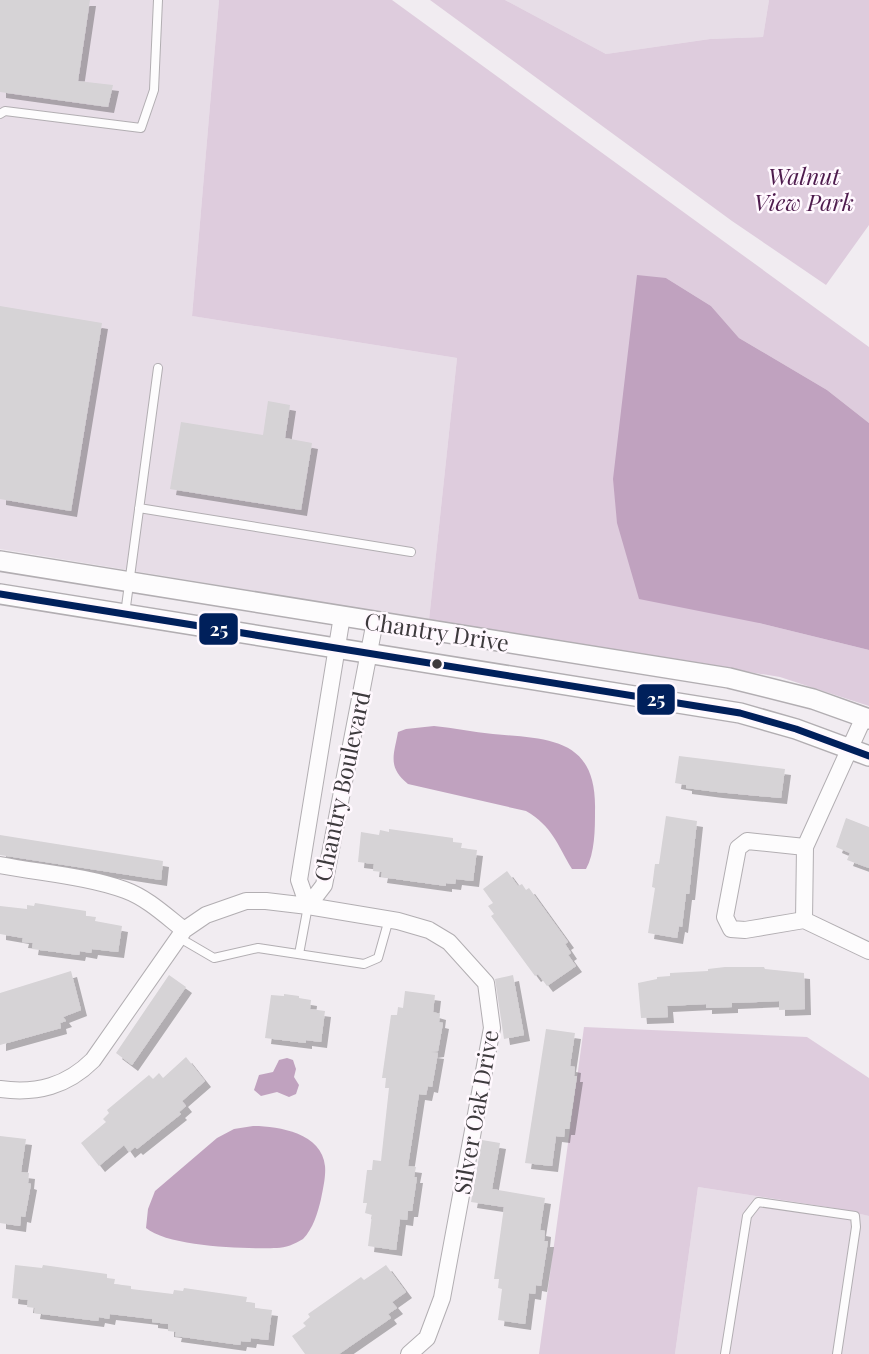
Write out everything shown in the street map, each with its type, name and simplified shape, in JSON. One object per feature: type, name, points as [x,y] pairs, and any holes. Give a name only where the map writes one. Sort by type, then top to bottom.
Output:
[{"type":"street","name":"Chantry Drive","points":[[0,561],[730,678],[782,690],[867,718]]},
{"type":"street","name":"Chantry Drive","points":[[0,594],[740,713],[796,729],[869,756]]},
{"type":"street","name":"Chantry Boulevard","points":[[308,906],[299,880],[342,616]]},
{"type":"street","name":"Chantry Boulevard","points":[[308,906],[324,886],[375,621]]},
{"type":"street","points":[[804,920],[804,847],[849,747],[867,718]]},
{"type":"street","points":[[804,847],[747,841],[738,848],[725,918],[731,929],[745,930],[804,920],[869,951]]},
{"type":"street","points":[[0,866],[80,879],[125,890],[152,904],[181,933],[93,1060],[80,1073],[65,1082],[43,1089],[0,1089]]},
{"type":"street","name":"Silver Oak Drive","points":[[181,933],[206,915],[246,901],[308,906],[389,919],[429,930],[449,942],[486,984],[492,1028],[442,1298],[426,1338],[409,1354]]},
{"type":"lane","points":[[0,114],[5,111],[141,128],[154,90],[158,0]]},
{"type":"lane","points":[[125,614],[158,368]]},
{"type":"lane","points":[[139,508],[411,552]]},
{"type":"lane","points":[[299,954],[308,906]]},
{"type":"lane","points":[[181,933],[214,958],[258,948],[364,964],[378,958],[389,919]]},
{"type":"lane","points":[[725,1354],[747,1216],[758,1202],[855,1216],[856,1227],[837,1354]]},
{"type":"shaded area","points":[[0,0],[219,0],[192,316],[457,358],[429,620],[0,549]]},
{"type":"shaded area","points":[[505,0],[769,0],[763,37],[710,39],[606,54]]},
{"type":"shaded area","points":[[637,275],[666,278],[711,306],[739,338],[827,390],[869,423],[869,650],[759,623],[639,599],[617,523],[613,479]]},
{"type":"shaded area","points":[[434,726],[551,741],[579,756],[588,769],[594,787],[594,841],[586,869],[572,869],[548,829],[526,811],[408,784],[401,778],[394,760],[398,732]]},
{"type":"shaded area","points":[[279,1060],[293,1060],[296,1069],[294,1077],[299,1085],[296,1094],[289,1097],[277,1092],[261,1096],[254,1090],[259,1075],[273,1072]]},
{"type":"shaded area","points":[[253,1126],[297,1134],[316,1146],[322,1155],[325,1170],[321,1199],[317,1215],[303,1239],[280,1248],[228,1247],[189,1243],[146,1228],[148,1209],[155,1191],[217,1138],[234,1129]]},
{"type":"shaded area","points":[[698,1187],[869,1216],[869,1354],[675,1354]]},
{"type":"green space","points":[[219,0],[392,0],[869,347],[869,423],[827,390],[739,338],[711,306],[666,278],[759,623],[869,650],[869,706],[780,677],[429,620],[457,358],[192,316]]},
{"type":"green space","name":"Walnut View Park","points":[[430,0],[505,0],[606,54],[710,39],[763,37],[769,0],[869,0],[869,225],[826,285],[732,221]]},
{"type":"green space","points":[[584,1027],[807,1037],[869,1078],[869,1216],[698,1187],[675,1354],[539,1354]]},
{"type":"building","points":[[0,0],[90,0],[78,81],[113,85],[108,107],[0,92]]},
{"type":"building","points":[[0,306],[102,323],[71,511],[0,499]]},
{"type":"building","points":[[268,401],[290,405],[285,438],[312,443],[301,510],[170,489],[181,422],[263,435]]},
{"type":"building","points":[[679,756],[785,769],[781,798],[686,788],[686,785],[675,783]]},
{"type":"building","points":[[666,816],[697,821],[689,894],[686,894],[682,927],[679,926],[677,938],[648,933],[655,888],[652,887],[655,864],[659,864]]},
{"type":"building","points":[[846,818],[869,827],[869,868],[847,860],[850,853],[836,847]]},
{"type":"building","points":[[389,829],[453,838],[453,842],[462,843],[461,848],[477,850],[473,881],[456,879],[455,884],[446,883],[446,886],[381,877],[382,872],[373,871],[374,864],[358,862],[361,832],[379,835],[380,830],[389,832]]},
{"type":"building","points":[[0,835],[163,861],[161,880],[0,855]]},
{"type":"building","points":[[507,871],[518,886],[522,884],[526,890],[529,888],[568,942],[565,944],[571,953],[568,955],[576,966],[547,986],[538,974],[535,976],[491,916],[494,914],[488,906],[493,903],[483,889]]},
{"type":"building","points":[[35,903],[86,911],[86,916],[96,917],[95,921],[122,926],[118,952],[92,949],[91,953],[80,951],[79,955],[32,949],[33,943],[22,942],[23,938],[0,934],[0,906],[27,909],[27,905],[34,906]]},
{"type":"building","points":[[725,967],[764,967],[804,973],[805,1009],[779,1010],[779,1001],[732,1003],[732,1007],[706,1008],[706,1004],[667,1006],[668,1017],[641,1018],[638,983],[670,976],[670,973],[708,971]]},
{"type":"building","points":[[71,971],[81,1010],[63,1017],[66,1021],[60,1023],[61,1028],[0,1045],[0,993]]},
{"type":"building","points":[[169,975],[186,987],[132,1065],[116,1053]]},
{"type":"building","points":[[513,975],[524,1035],[504,1039],[495,979]]},
{"type":"building","points":[[405,991],[435,995],[433,1012],[440,1014],[439,1022],[443,1023],[438,1051],[431,1052],[438,1053],[432,1087],[428,1086],[426,1095],[419,1094],[408,1166],[416,1167],[414,1177],[417,1177],[412,1211],[408,1211],[407,1220],[400,1219],[396,1250],[368,1246],[372,1215],[365,1213],[367,1203],[363,1203],[367,1170],[372,1170],[373,1160],[381,1161],[389,1088],[385,1088],[386,1078],[382,1078],[391,1015],[397,1015],[398,1007],[403,1008]]},
{"type":"building","points":[[284,994],[311,1000],[310,1009],[325,1011],[321,1042],[265,1038],[271,995]]},
{"type":"building","points":[[546,1029],[575,1033],[570,1066],[575,1067],[574,1076],[577,1076],[569,1129],[565,1129],[564,1137],[556,1136],[552,1166],[525,1163]]},
{"type":"building","points":[[186,1057],[205,1081],[182,1101],[186,1106],[179,1112],[181,1114],[137,1149],[135,1147],[129,1152],[124,1145],[99,1166],[81,1143],[106,1122],[103,1119],[109,1113],[107,1110],[149,1075],[153,1079],[159,1073],[163,1078]]},
{"type":"building","points":[[0,1136],[26,1139],[21,1172],[29,1173],[28,1183],[31,1184],[25,1217],[21,1216],[20,1226],[0,1223]]},
{"type":"building","points":[[482,1140],[500,1143],[492,1189],[545,1198],[540,1230],[545,1231],[544,1241],[548,1241],[541,1286],[536,1285],[535,1294],[529,1293],[525,1324],[498,1320],[502,1289],[498,1288],[499,1279],[494,1279],[504,1207],[471,1202]]},
{"type":"building","points":[[15,1265],[42,1268],[43,1265],[107,1274],[107,1278],[115,1279],[114,1284],[131,1286],[131,1289],[173,1294],[174,1290],[183,1291],[184,1288],[247,1297],[246,1302],[255,1303],[255,1308],[272,1310],[268,1340],[251,1338],[250,1342],[241,1341],[240,1345],[175,1336],[176,1332],[168,1331],[168,1324],[152,1322],[152,1319],[110,1314],[109,1319],[99,1317],[98,1321],[34,1313],[35,1308],[27,1307],[28,1300],[12,1298]]},
{"type":"building","points":[[386,1265],[406,1292],[392,1302],[397,1308],[388,1314],[391,1318],[339,1354],[305,1354],[292,1336],[306,1326],[303,1323],[310,1317],[308,1314],[361,1277],[364,1280]]},
{"type":"transit line","name":"25","points":[[0,594],[740,713],[796,729],[869,756]]}]
